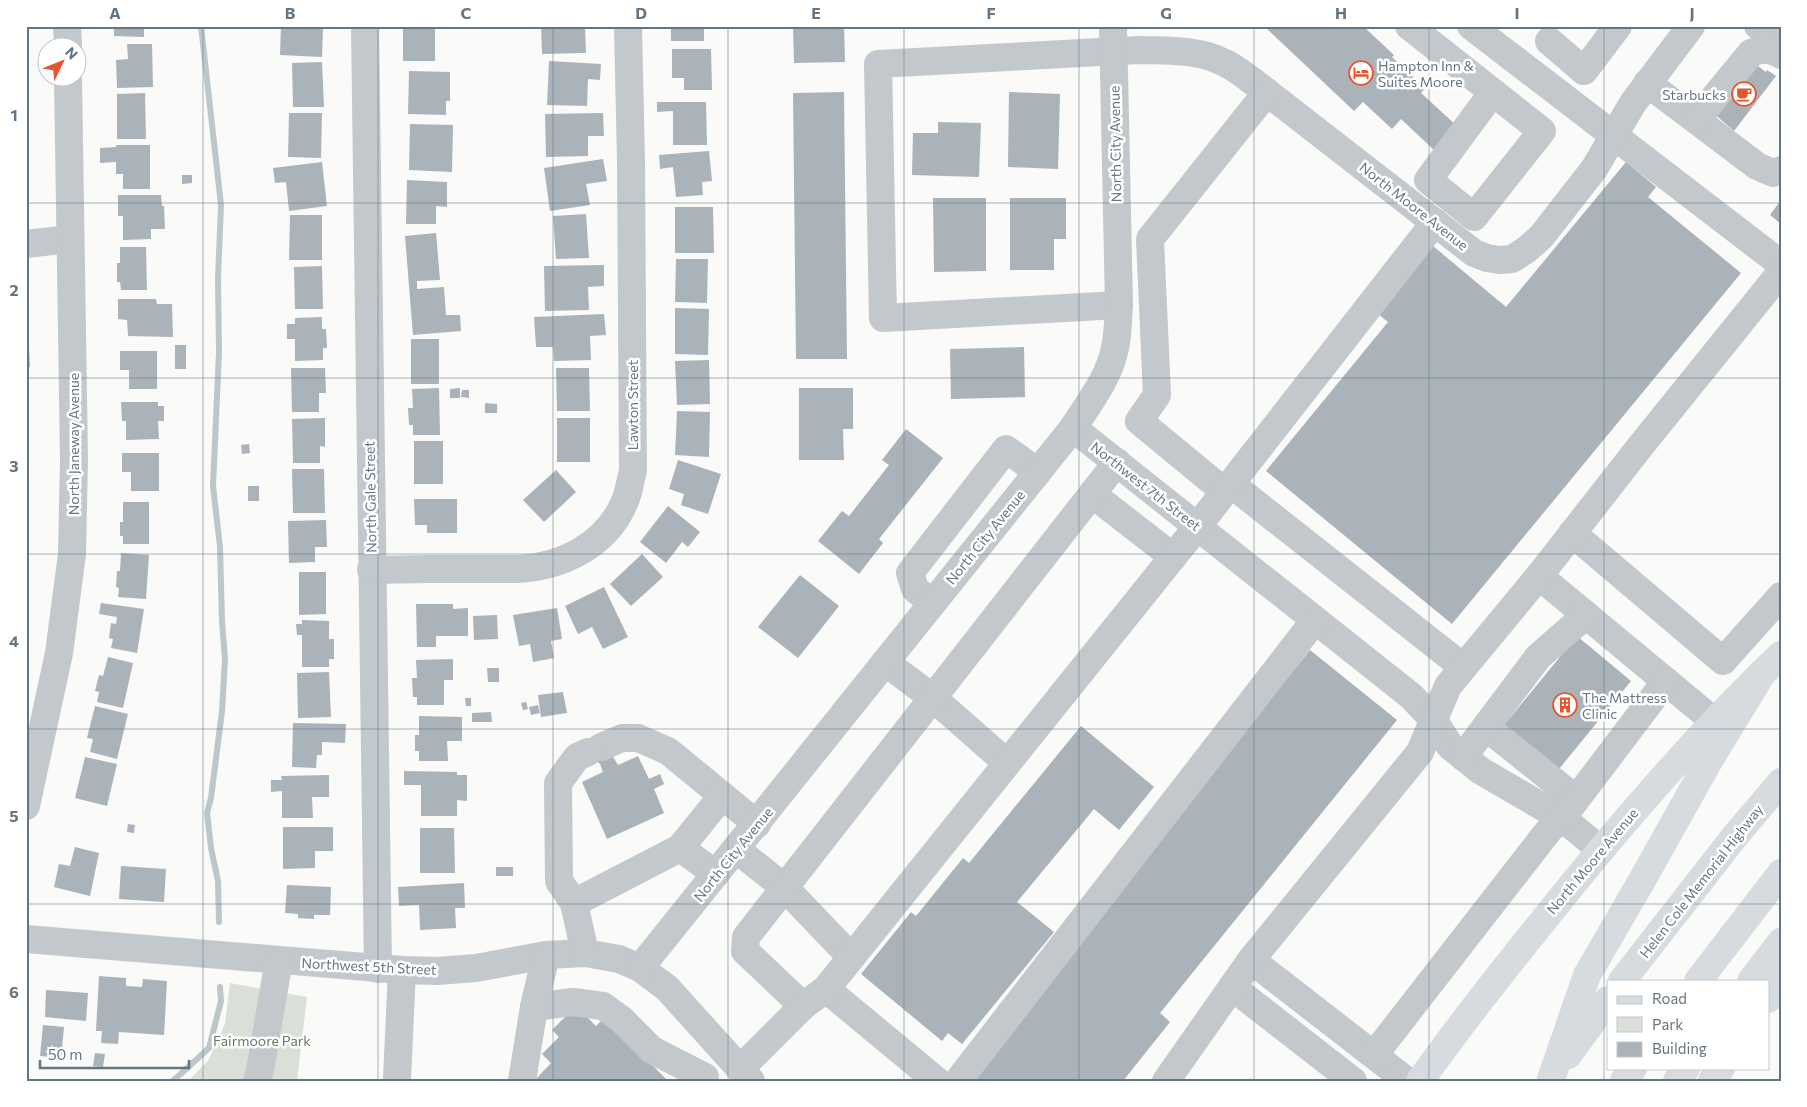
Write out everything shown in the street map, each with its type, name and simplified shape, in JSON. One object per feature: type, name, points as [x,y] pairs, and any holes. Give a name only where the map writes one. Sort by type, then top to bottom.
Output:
[{"type":"main road","name":"North Moore Avenue","points":[[1420,1081],[1460,1024],[1600,849],[1647,794],[1772,663]]},
{"type":"main road","points":[[1550,1080],[1587,975],[1710,759],[1772,663]]},
{"type":"main road","name":"Helen Cole Memorial Highway","points":[[1623,980],[1735,836],[1781,782]]},
{"type":"main road","points":[[1699,980],[1781,874]]},
{"type":"main road","points":[[1752,980],[1781,942]]},
{"type":"main road","points":[[1770,996],[1781,981]]},
{"type":"main road","points":[[1550,1080],[1607,1001]]},
{"type":"main road","points":[[1624,1081],[1632,1070]]},
{"type":"main road","points":[[1677,1081],[1685,1070]]},
{"type":"main road","points":[[1712,1081],[1720,1070]]},
{"type":"street","name":"North Gale Street","points":[[365,26],[371,570],[397,1079]]},
{"type":"street","name":"Lawton Street","points":[[371,570],[427,568],[517,569],[553,563],[573,556],[596,541],[616,518],[625,501],[632,471],[631,172],[628,26]]},
{"type":"street","points":[[1409,26],[1484,85],[1497,46]]},
{"type":"street","points":[[1471,26],[1781,264]]},
{"type":"street","points":[[1528,71],[1554,33],[1584,71],[1618,26]]},
{"type":"street","name":"North Moore Avenue","points":[[1119,305],[883,318],[878,64],[1113,38],[1203,55],[1225,63],[1267,92],[1474,253],[1500,260],[1512,259],[1541,237],[1594,169],[1633,103],[1691,26]]},
{"type":"street","points":[[1758,26],[1781,40]]},
{"type":"street","name":"North City Avenue","points":[[640,968],[1073,428],[1098,390],[1109,369],[1115,349],[1119,305],[1113,38]]},
{"type":"street","points":[[1696,120],[1751,53],[1761,49],[1773,50],[1781,55]]},
{"type":"street","points":[[1648,83],[1758,166],[1777,172]]},
{"type":"street","name":"North Janeway Avenue","points":[[26,806],[59,653],[72,554],[74,459],[68,88]]},
{"type":"street","points":[[1267,92],[1150,239],[1158,395],[1139,421],[1463,667]]},
{"type":"street","points":[[534,1007],[573,1002],[603,1006],[621,1019],[652,1050],[703,1079],[740,1068],[803,1006],[826,989],[1228,488],[1435,222]]},
{"type":"street","points":[[26,244],[70,238]]},
{"type":"street","points":[[1166,1081],[1251,960],[1420,752],[1448,686],[1539,576],[1781,272]]},
{"type":"street","name":"Northwest 7th Street","points":[[1073,428],[1411,696],[1433,719],[1450,746],[1481,771],[1569,808]]},
{"type":"street","points":[[932,603],[914,589],[910,573],[1006,449],[1038,472]]},
{"type":"street","points":[[803,1006],[745,951],[746,937],[1117,462]]},
{"type":"street","points":[[1092,494],[1173,557]]},
{"type":"street","points":[[1572,533],[1723,661],[1781,596]]},
{"type":"street","points":[[1539,576],[1715,722]]},
{"type":"street","points":[[1463,757],[1538,657],[1586,615]]},
{"type":"street","points":[[958,1081],[1315,620]]},
{"type":"street","points":[[885,662],[933,698],[1008,763]]},
{"type":"street","points":[[1374,1055],[1666,682]]},
{"type":"street","points":[[1486,727],[1569,808],[1600,849]]},
{"type":"street","points":[[585,953],[574,903],[559,881],[558,783],[577,757],[622,738],[638,738],[668,750],[757,824]]},
{"type":"street","points":[[574,903],[680,848],[722,796]]},
{"type":"street","points":[[680,848],[716,874]]},
{"type":"street","points":[[736,849],[785,888],[851,957]]},
{"type":"street","name":"Northwest 5th Street","points":[[26,939],[390,969],[437,971],[476,968],[546,955],[585,953],[619,959],[640,968],[667,988],[740,1068]]},
{"type":"street","points":[[522,1081],[534,1007],[546,955]]},
{"type":"street","points":[[257,1081],[279,960]]},
{"type":"street","points":[[1251,960],[1407,1081]]},
{"type":"street","points":[[1232,987],[1353,1081]]},
{"type":"street","points":[[826,989],[937,1081]]},
{"type":"green space","name":"Fairmoore Park","points":[[230,983],[307,997],[297,1081],[188,1081],[208,1061],[225,1024]]},
{"type":"building","points":[[114,26],[144,26],[144,37],[114,36]]},
{"type":"building","points":[[281,26],[337,26],[337,29],[323,29],[322,57],[280,55]]},
{"type":"building","points":[[403,26],[435,26],[435,61],[403,61]]},
{"type":"building","points":[[541,26],[585,26],[586,53],[542,54]]},
{"type":"building","points":[[671,26],[704,26],[704,41],[671,41]]},
{"type":"building","points":[[793,26],[844,26],[845,62],[794,63]]},
{"type":"building","name":"Hampton Inn & Suites Moore","points":[[1264,26],[1347,26],[1351,29],[1354,26],[1363,26],[1425,88],[1421,93],[1457,126],[1434,150],[1401,119],[1392,129],[1363,102],[1354,111]]},
{"type":"building","points":[[127,44],[152,44],[153,87],[117,88],[116,60],[128,59]]},
{"type":"building","points":[[672,49],[711,49],[712,90],[684,90],[684,78],[672,78]]},
{"type":"building","points":[[549,61],[601,64],[600,80],[588,79],[587,106],[547,105]]},
{"type":"building","name":"Starbucks","points":[[1751,61],[1766,72],[1767,70],[1776,76],[1734,131],[1712,112]]},
{"type":"building","points":[[322,62],[324,107],[293,107],[292,63]]},
{"type":"building","points":[[409,71],[450,72],[450,101],[446,101],[446,115],[408,114]]},
{"type":"building","points":[[844,92],[847,359],[796,359],[793,93]]},
{"type":"building","points":[[1009,92],[1060,94],[1058,169],[1008,167]]},
{"type":"building","points":[[145,93],[146,139],[117,139],[117,94]]},
{"type":"building","points":[[657,102],[706,102],[707,145],[673,145],[673,111],[657,112]]},
{"type":"building","points":[[289,113],[322,113],[321,158],[288,157]]},
{"type":"building","points":[[603,113],[604,136],[588,136],[588,156],[546,157],[545,114]]},
{"type":"building","points":[[938,122],[981,123],[979,177],[912,175],[913,133],[938,133]]},
{"type":"building","points":[[410,124],[453,125],[452,172],[409,170]]},
{"type":"building","points":[[116,145],[150,145],[150,189],[123,189],[123,174],[116,174],[116,162],[100,163],[100,148],[116,147]]},
{"type":"building","points":[[709,151],[712,181],[702,182],[703,195],[676,197],[673,167],[660,169],[659,155]]},
{"type":"building","points":[[603,159],[607,181],[586,184],[590,205],[550,211],[544,168]]},
{"type":"building","points":[[322,162],[327,206],[289,211],[286,182],[275,183],[273,168]]},
{"type":"building","points":[[1626,162],[1656,187],[1648,197],[1741,273],[1452,624],[1266,471],[1388,322],[1378,314],[1433,246],[1506,307]]},
{"type":"building","points":[[182,175],[192,175],[192,183],[182,184]]},
{"type":"building","points":[[407,180],[447,182],[447,207],[436,206],[436,224],[406,224]]},
{"type":"building","points":[[118,195],[161,195],[162,206],[164,206],[165,229],[151,229],[151,239],[123,240],[123,216],[118,216]]},
{"type":"building","points":[[933,198],[986,198],[986,271],[934,272]]},
{"type":"building","points":[[1010,198],[1066,198],[1066,239],[1054,239],[1054,270],[1010,270]]},
{"type":"building","points":[[1781,200],[1781,224],[1770,215]]},
{"type":"building","points":[[675,207],[713,207],[714,253],[675,253]]},
{"type":"building","points":[[586,214],[589,258],[556,259],[553,216]]},
{"type":"building","points":[[290,215],[322,215],[322,260],[289,260]]},
{"type":"building","points":[[436,233],[440,280],[417,281],[417,289],[444,287],[446,315],[460,315],[461,331],[413,335],[405,236]]},
{"type":"building","points":[[120,247],[146,247],[147,290],[121,290],[120,282],[117,282],[117,263],[120,263]]},
{"type":"building","points":[[676,259],[708,259],[707,303],[675,302]]},
{"type":"building","points":[[604,265],[604,286],[588,287],[589,310],[545,311],[544,266]]},
{"type":"building","points":[[322,266],[323,309],[295,309],[294,267]]},
{"type":"building","points":[[118,299],[156,299],[157,304],[172,304],[173,337],[128,336],[127,320],[118,319]]},
{"type":"building","points":[[675,308],[709,309],[708,355],[675,354]]},
{"type":"building","points":[[604,314],[606,335],[590,336],[591,360],[554,361],[553,347],[536,347],[534,317]]},
{"type":"building","points":[[322,317],[322,329],[326,329],[327,348],[323,348],[323,360],[295,361],[295,339],[287,339],[287,324],[295,324],[295,318]]},
{"type":"building","points":[[411,339],[439,339],[439,384],[411,384]]},
{"type":"building","points":[[175,345],[186,345],[186,369],[175,369]]},
{"type":"building","points":[[1024,347],[1025,397],[951,399],[950,349]]},
{"type":"building","points":[[26,348],[29,348],[30,367],[26,367]]},
{"type":"building","points":[[120,351],[157,351],[157,389],[129,389],[129,370],[120,370]]},
{"type":"building","points":[[709,360],[710,404],[677,405],[675,361]]},
{"type":"building","points":[[291,368],[325,368],[326,393],[319,393],[319,412],[292,412]]},
{"type":"building","points":[[556,368],[589,368],[590,411],[557,411]]},
{"type":"building","points":[[439,388],[440,435],[413,435],[413,425],[409,425],[408,408],[413,408],[412,389]]},
{"type":"building","points":[[460,388],[460,398],[450,398],[450,389]]},
{"type":"building","points":[[799,388],[853,388],[853,429],[843,429],[844,460],[799,460]]},
{"type":"building","points":[[462,390],[469,390],[469,398],[461,397]]},
{"type":"building","points":[[121,402],[158,402],[158,406],[164,406],[164,421],[158,421],[159,439],[126,440],[126,421],[122,421]]},
{"type":"building","points":[[485,403],[497,404],[497,413],[485,413]]},
{"type":"building","points":[[677,411],[710,412],[709,457],[675,455]]},
{"type":"building","points":[[325,418],[325,447],[320,446],[320,463],[293,463],[292,419]]},
{"type":"building","points":[[557,418],[590,418],[590,462],[557,462]]},
{"type":"building","points":[[906,429],[943,458],[879,539],[883,543],[859,574],[818,541],[842,511],[849,516],[889,465],[882,460]]},
{"type":"building","points":[[414,441],[443,441],[443,484],[414,484]]},
{"type":"building","points":[[249,444],[250,453],[242,454],[241,445]]},
{"type":"building","points":[[122,453],[159,453],[159,491],[131,491],[131,472],[122,472]]},
{"type":"building","points":[[678,460],[721,474],[708,514],[681,505],[684,494],[669,489]]},
{"type":"building","points":[[292,469],[324,469],[325,513],[293,513]]},
{"type":"building","points":[[556,470],[576,492],[544,522],[523,500]]},
{"type":"building","points":[[248,486],[259,486],[259,501],[248,501]]},
{"type":"building","points":[[414,499],[457,499],[457,533],[427,533],[427,525],[415,525]]},
{"type":"building","points":[[123,502],[149,502],[149,544],[123,544],[123,536],[120,536],[120,522],[123,522]]},
{"type":"building","points":[[668,506],[700,532],[688,547],[682,542],[666,563],[640,542]]},
{"type":"building","points":[[326,520],[327,547],[315,547],[315,562],[289,563],[288,521]]},
{"type":"building","points":[[121,553],[149,555],[146,599],[118,597],[119,588],[116,587],[117,571],[120,571]]},
{"type":"building","points":[[642,554],[663,577],[631,606],[610,584]]},
{"type":"building","points":[[299,572],[326,572],[326,614],[299,615]]},
{"type":"building","points":[[800,575],[839,606],[798,658],[758,627]]},
{"type":"building","points":[[604,587],[628,637],[603,649],[592,627],[578,634],[565,606]]},
{"type":"building","points":[[101,603],[144,609],[137,653],[111,648],[113,639],[109,638],[111,623],[116,624],[117,617],[99,614]]},
{"type":"building","points":[[416,604],[453,604],[453,609],[468,608],[468,636],[436,636],[436,647],[417,647]]},
{"type":"building","points":[[557,608],[562,639],[551,641],[554,658],[533,662],[530,644],[519,646],[513,615]]},
{"type":"building","points":[[497,615],[498,639],[474,640],[473,616]]},
{"type":"building","points":[[302,620],[329,621],[329,639],[334,639],[334,659],[329,659],[329,667],[302,667],[302,635],[297,635],[296,624],[302,624]]},
{"type":"building","name":"The Mattress Clinic","points":[[1577,636],[1631,681],[1554,775],[1500,730]]},
{"type":"building","points":[[1310,650],[1397,720],[1160,1013],[1170,1022],[1123,1081],[971,1081],[965,1076]]},
{"type":"building","points":[[108,657],[133,663],[123,708],[97,702],[99,692],[95,691],[99,675],[103,676]]},
{"type":"building","points":[[453,659],[453,680],[444,680],[444,705],[417,705],[417,697],[413,697],[412,678],[417,678],[416,660]]},
{"type":"building","points":[[487,668],[499,668],[499,682],[488,682]]},
{"type":"building","points":[[329,672],[331,717],[298,718],[297,673]]},
{"type":"building","points":[[563,692],[567,713],[541,717],[538,695]]},
{"type":"building","points":[[465,698],[471,698],[471,706],[466,706]]},
{"type":"building","points":[[526,702],[528,709],[523,710],[521,703]]},
{"type":"building","points":[[538,705],[540,713],[531,715],[529,707]]},
{"type":"building","points":[[95,706],[128,714],[117,759],[90,752],[93,739],[87,738]]},
{"type":"building","points":[[491,712],[492,722],[472,722],[472,713]]},
{"type":"building","points":[[419,716],[462,717],[462,741],[447,741],[448,761],[419,761],[419,751],[415,751],[415,735],[419,735]]},
{"type":"building","points":[[293,723],[346,724],[345,743],[322,742],[322,755],[317,755],[316,768],[292,767]]},
{"type":"building","points":[[1081,726],[1154,787],[1119,830],[1094,809],[1017,902],[1054,932],[962,1044],[948,1033],[942,1041],[861,974],[911,912],[916,916],[963,858],[969,863]]},
{"type":"building","points":[[593,739],[613,757],[618,765],[638,756],[649,779],[660,774],[664,784],[654,789],[664,813],[607,839],[582,782],[603,772],[600,764],[579,745]]},
{"type":"building","points":[[85,757],[117,764],[107,806],[75,798]]},
{"type":"building","points":[[404,771],[457,772],[457,775],[467,775],[467,801],[457,800],[457,816],[421,816],[421,785],[404,785]]},
{"type":"building","points":[[329,775],[329,797],[312,797],[313,818],[282,818],[282,791],[271,792],[271,780],[282,780],[281,776]]},
{"type":"building","points":[[128,824],[135,825],[134,833],[127,832]]},
{"type":"building","points":[[283,827],[333,827],[333,851],[315,851],[315,868],[283,869]]},
{"type":"building","points":[[420,828],[454,828],[455,873],[420,873]]},
{"type":"building","points":[[75,847],[99,853],[90,896],[54,887],[59,864],[70,866]]},
{"type":"building","points":[[121,866],[166,869],[164,902],[119,899]]},
{"type":"building","points":[[496,867],[513,867],[513,876],[496,876]]},
{"type":"building","points":[[464,883],[465,908],[455,908],[456,928],[420,930],[419,905],[399,906],[398,887]]},
{"type":"building","points":[[287,885],[331,887],[330,915],[314,915],[314,919],[298,918],[298,914],[285,913]]},
{"type":"building","points":[[99,976],[126,978],[126,986],[142,987],[143,979],[167,981],[164,1035],[119,1032],[118,1044],[101,1043],[102,1031],[96,1031]]},
{"type":"building","points":[[46,990],[88,993],[86,1021],[45,1017]]},
{"type":"building","points":[[576,1006],[596,1026],[605,1017],[668,1081],[534,1081],[551,1063],[542,1054],[559,1037],[552,1030]]},
{"type":"building","points":[[43,1025],[64,1027],[61,1058],[40,1056]]},
{"type":"building","points":[[95,1053],[105,1054],[103,1067],[93,1066]]},
{"type":"waterway","points":[[201,26],[221,205],[218,279],[219,352],[213,486],[220,547],[225,659],[222,711],[211,798],[207,813],[211,848],[218,881],[219,922]]},
{"type":"waterway","points":[[173,1081],[209,1048],[221,1001],[220,987]]},
{"type":"place","name":"Hampton Inn & Suites Moore","points":[[1361,73]]},
{"type":"place","name":"Starbucks","points":[[1744,94]]},
{"type":"place","name":"The Mattress Clinic","points":[[1565,705]]}]
